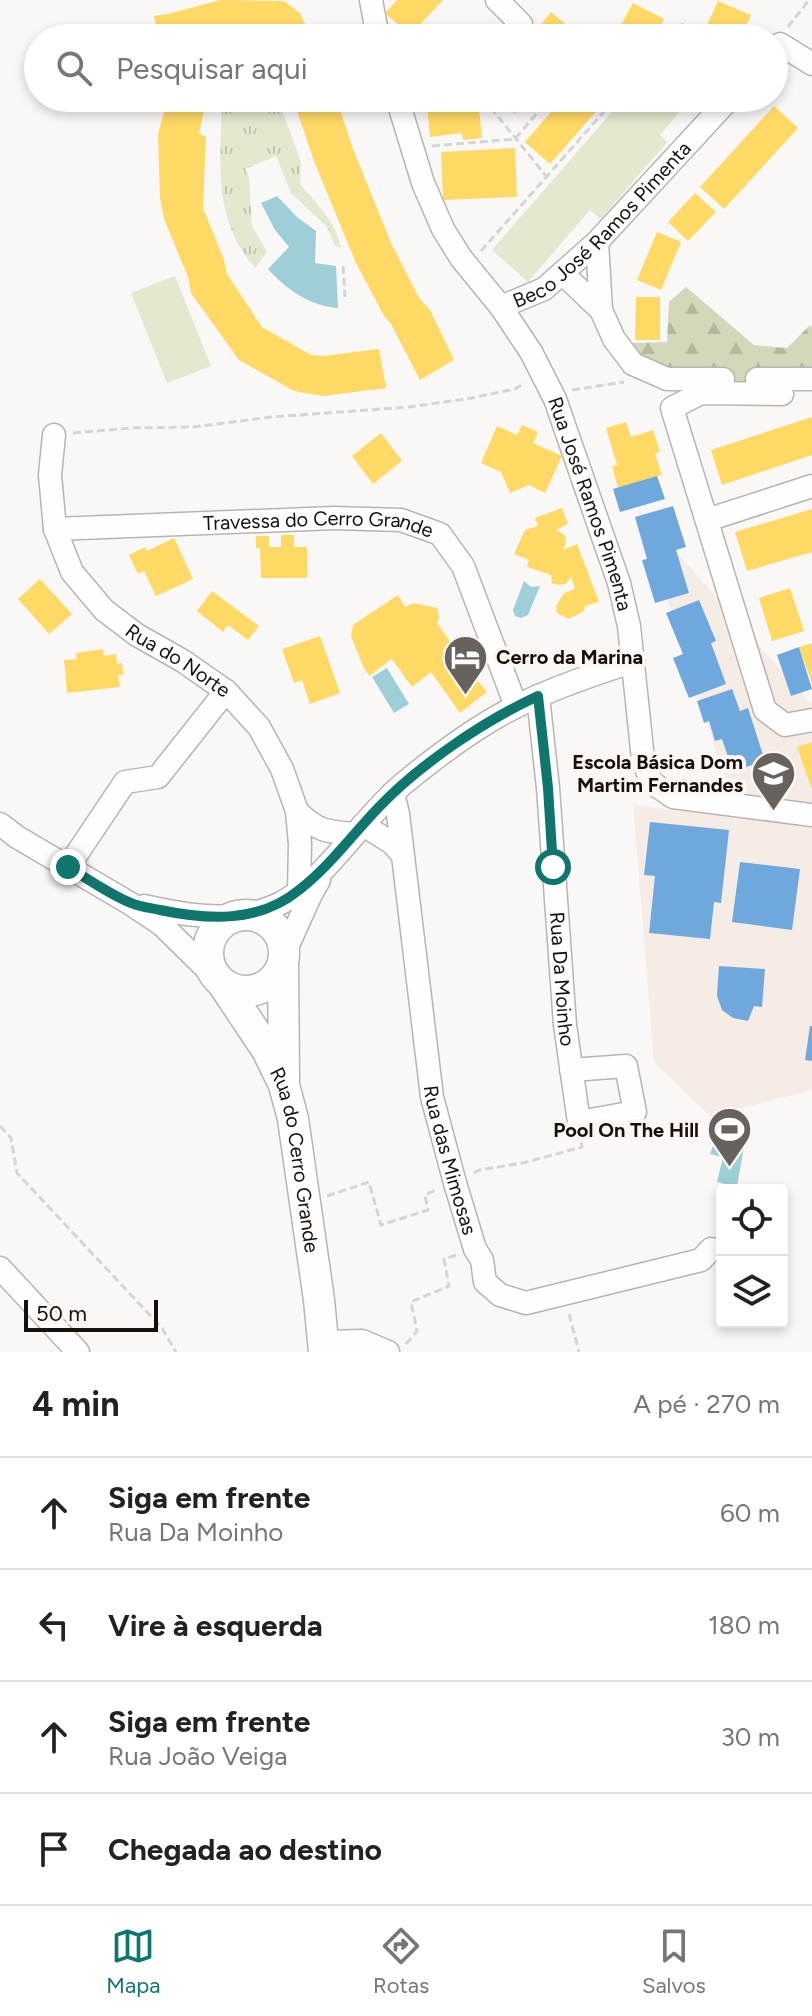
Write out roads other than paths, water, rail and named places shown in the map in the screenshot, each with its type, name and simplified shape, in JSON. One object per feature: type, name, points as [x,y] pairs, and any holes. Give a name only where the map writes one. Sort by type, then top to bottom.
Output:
[{"type":"street","points":[[371,0],[375,24]]},
{"type":"street","points":[[497,0],[521,24]]},
{"type":"street","points":[[788,53],[812,64]]},
{"type":"street","name":"Rua José Ramos Pimenta","points":[[401,112],[423,183],[443,229],[501,307],[531,352],[553,394],[619,583],[634,661],[643,759],[651,782],[673,797],[812,815]]},
{"type":"street","name":"Beco José Ramos Pimenta","points":[[501,307],[544,289],[597,242],[717,112]]},
{"type":"street","points":[[597,242],[601,310],[614,339],[633,364],[667,379],[812,379]]},
{"type":"street","points":[[562,273],[601,310]]},
{"type":"street","points":[[782,394],[701,393],[672,408],[765,710],[785,725],[812,720]]},
{"type":"street","name":"Rua do Norte","points":[[54,435],[50,475],[55,529],[72,572],[104,610],[137,635],[183,661],[226,691],[259,727],[282,769],[297,811],[299,890]]},
{"type":"street","points":[[707,520],[812,486]]},
{"type":"street","name":"Travessa do Cerro Grande","points":[[55,529],[334,518],[401,520],[440,534],[463,566],[516,706]]},
{"type":"street","points":[[131,904],[187,916],[210,917],[264,911],[282,903],[328,864],[393,793],[462,740],[516,706],[634,661]]},
{"type":"street","points":[[68,867],[125,782],[158,777],[226,691]]},
{"type":"street","name":"Rua Da Moinho","points":[[538,696],[548,788],[565,1025],[571,1070],[579,1122],[635,1112],[626,1066],[571,1070]]},
{"type":"street","name":"Rua das Mimosas","points":[[393,793],[432,1097],[475,1249],[482,1260],[485,1282],[500,1295],[526,1303],[701,1260],[711,1249]]},
{"type":"street","points":[[297,811],[309,825],[321,830],[358,829],[392,843],[402,854]]},
{"type":"street","points":[[0,824],[161,924],[218,980],[234,990],[258,989],[278,975],[311,894],[328,864]]},
{"type":"street","points":[[218,980],[209,967],[207,956],[211,936],[217,927],[240,915],[258,916],[278,931],[283,942],[284,959],[284,1085]]},
{"type":"street","name":"Rua do Cerro Grande","points":[[218,980],[267,1050],[284,1085],[293,1119],[323,1347]]},
{"type":"street","points":[[0,1268],[78,1352]]},
{"type":"street","points":[[323,1347],[362,1341],[388,1352]]},
{"type":"water","points":[[277,196],[316,231],[315,263],[336,266],[338,308],[300,296],[268,269],[289,247],[275,230],[261,203]]},
{"type":"water","points":[[524,581],[531,587],[540,586],[528,615],[521,618],[515,616],[513,610]]},
{"type":"water","points":[[387,668],[409,704],[394,713],[372,677]]},
{"type":"water","name":"Pool On The Hill","points":[[715,1140],[744,1147],[738,1184],[717,1182],[723,1157],[710,1154]]},
{"type":"place","name":"Cerro da Marina","points":[[465,696]]},
{"type":"place","name":"Escola Básica Dom Martim Fernandes","points":[[774,813]]},
{"type":"place","name":"Pool On The Hill","points":[[730,1169]]}]
